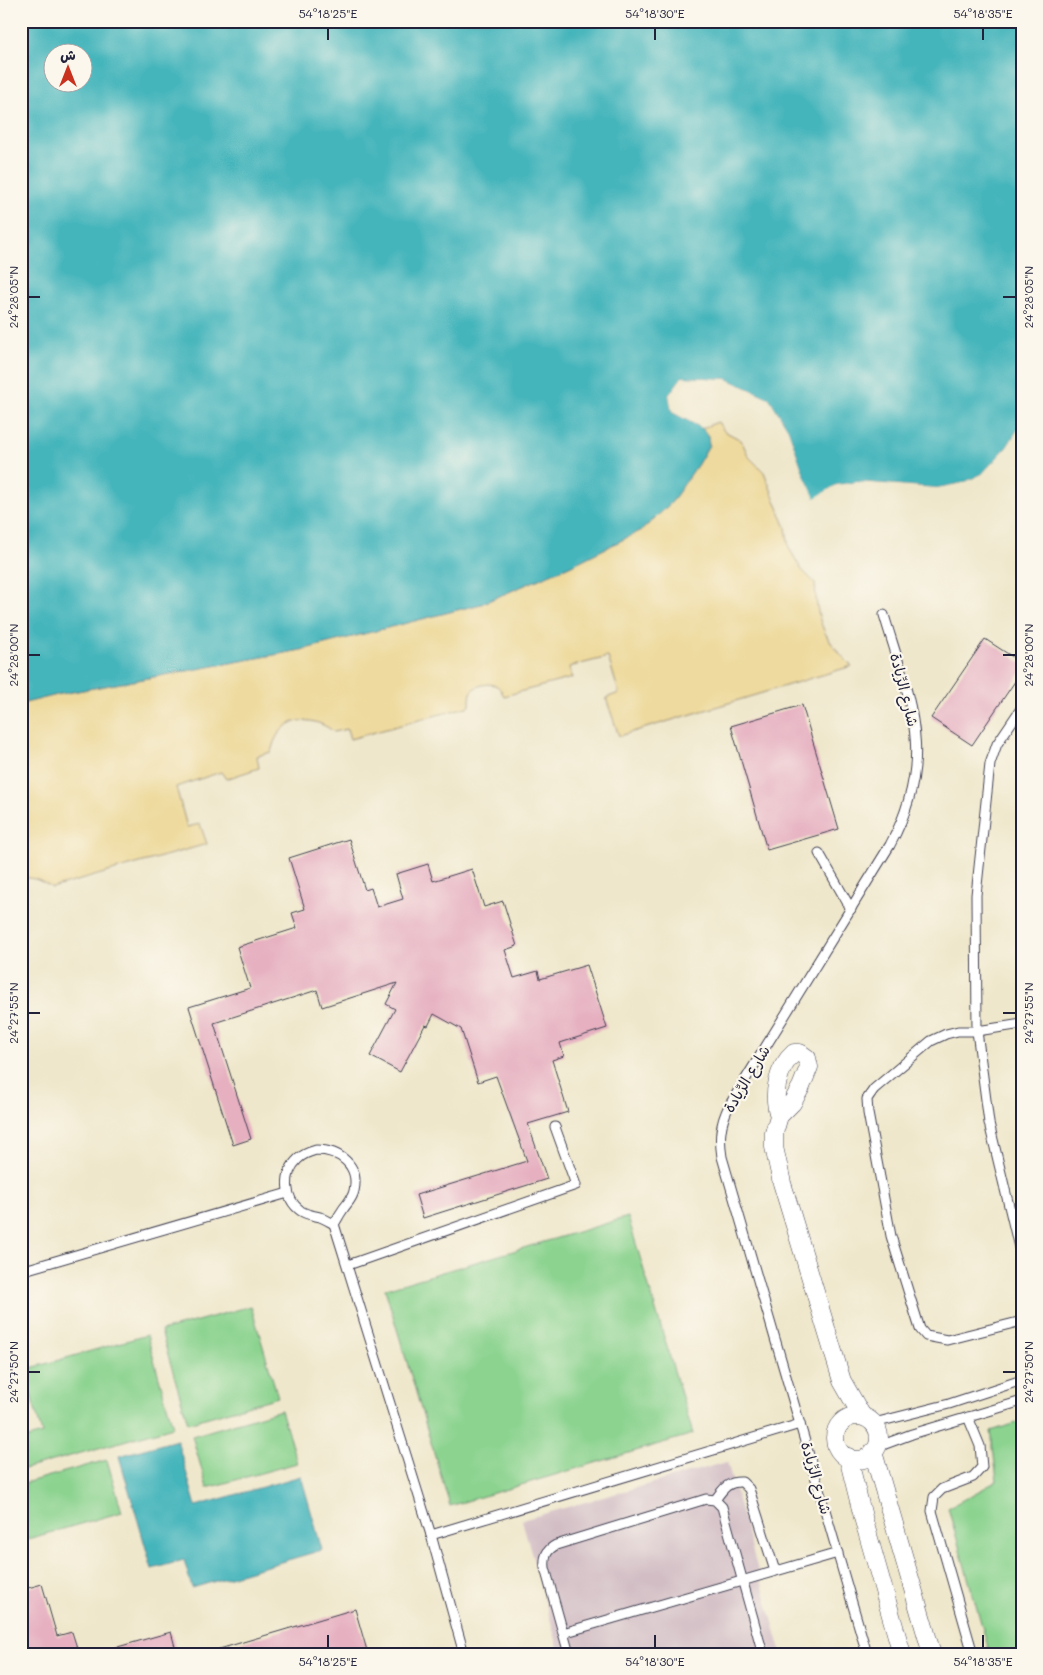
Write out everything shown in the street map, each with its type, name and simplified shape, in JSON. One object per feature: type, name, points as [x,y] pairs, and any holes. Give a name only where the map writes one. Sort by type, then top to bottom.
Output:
[{"type":"street","points":[[779,1116],[774,1133],[774,1147],[782,1183],[842,1381],[879,1435],[875,1450],[932,1654]]},
{"type":"street","points":[[842,1381],[842,1422]]},
{"type":"street","points":[[868,1420],[854,1416],[842,1422],[838,1428],[836,1441],[842,1453],[848,1457],[862,1459],[875,1450]]},
{"type":"street","points":[[848,1457],[902,1654]]},
{"type":"lane","name":"شارع الرِّيادة","points":[[867,1654],[722,1158],[720,1134],[721,1124],[729,1106],[898,831],[910,799],[916,766],[916,733],[913,716],[884,615]]},
{"type":"lane","points":[[1022,707],[1007,726],[997,744],[990,764],[976,895],[978,1031],[988,1123],[1022,1260]]},
{"type":"lane","points":[[818,853],[851,908]]},
{"type":"lane","points":[[1022,1024],[978,1031],[958,1031],[931,1041],[874,1089],[867,1099],[891,1236],[920,1329],[926,1336],[947,1340],[1022,1321]]},
{"type":"lane","points":[[348,1265],[576,1185],[555,1127]]},
{"type":"lane","points":[[334,1224],[354,1192],[355,1181],[352,1170],[338,1154],[327,1150],[305,1153],[292,1166],[288,1174],[288,1193],[300,1210],[310,1216],[321,1217],[334,1224],[431,1535],[464,1654]]},
{"type":"lane","points":[[21,1271],[288,1193]]},
{"type":"lane","points":[[868,1420],[949,1404],[1022,1380]]},
{"type":"lane","points":[[875,1450],[912,1434],[1022,1402]]},
{"type":"lane","points":[[968,1417],[980,1446],[982,1466],[973,1477],[942,1489],[934,1498],[932,1511],[974,1654]]},
{"type":"lane","points":[[431,1535],[800,1424]]},
{"type":"lane","points":[[715,1500],[725,1486],[736,1481],[742,1482],[749,1489],[775,1571]]},
{"type":"lane","points":[[569,1654],[545,1568],[544,1561],[549,1549],[556,1545],[706,1498],[715,1500],[722,1507],[763,1654]]},
{"type":"lane","points":[[563,1633],[838,1553]]},
{"type":"shaded area","points":[[727,1462],[782,1654],[560,1654],[522,1520]]},
{"type":"green space","points":[[628,1217],[693,1434],[450,1506],[385,1289]]},
{"type":"green space","points":[[251,1306],[278,1397],[188,1423],[161,1331]]},
{"type":"green space","points":[[147,1335],[173,1427],[21,1470],[21,1440],[42,1434],[24,1370]]},
{"type":"green space","points":[[281,1410],[297,1463],[207,1488],[192,1436]]},
{"type":"green space","points":[[1022,1421],[1022,1654],[990,1654],[948,1508],[997,1481],[991,1431]]},
{"type":"green space","points":[[107,1460],[122,1512],[21,1541],[21,1484]]},
{"type":"sand","points":[[718,422],[724,431],[741,440],[749,457],[764,472],[786,528],[789,548],[801,569],[815,583],[823,629],[834,647],[852,666],[619,736],[606,698],[619,693],[608,657],[569,667],[572,678],[504,696],[497,686],[490,684],[482,685],[471,693],[470,706],[350,739],[347,729],[334,732],[321,724],[300,721],[286,726],[279,733],[274,741],[271,752],[257,756],[259,768],[226,779],[221,772],[176,787],[187,827],[200,824],[207,844],[52,888],[38,880],[21,878],[21,704],[61,694],[301,650],[481,604],[574,564],[642,530],[671,503],[698,464],[709,445],[708,436],[702,428]]},
{"type":"water","points":[[21,21],[1022,21],[1022,423],[1007,447],[982,474],[963,483],[937,488],[857,482],[836,485],[815,499],[804,475],[788,429],[769,398],[727,379],[682,377],[669,395],[672,412],[702,428],[708,436],[709,445],[671,503],[642,530],[574,564],[481,604],[301,650],[61,694],[21,704]]},
{"type":"water","points":[[177,1440],[196,1506],[301,1476],[322,1550],[192,1588],[184,1560],[152,1569],[119,1456]]},
{"type":"pier","points":[[682,377],[727,379],[769,398],[788,429],[804,475],[815,498],[836,485],[857,482],[937,488],[963,483],[982,474],[1007,447],[1022,423],[1022,427],[1009,448],[984,476],[964,485],[937,491],[857,485],[837,488],[815,501],[801,476],[785,430],[768,399],[726,381],[683,380],[671,395],[674,411],[705,427],[702,428],[672,412],[669,395]]},
{"type":"building","points":[[985,639],[1022,663],[1022,671],[972,745],[931,718]]},
{"type":"building","points":[[802,705],[839,829],[767,850],[731,726]]},
{"type":"building","points":[[349,839],[365,890],[371,888],[377,907],[403,899],[396,874],[428,864],[433,881],[472,869],[484,907],[503,901],[517,946],[505,950],[514,978],[538,971],[540,979],[587,965],[607,1028],[560,1043],[564,1056],[552,1060],[568,1112],[528,1124],[547,1179],[423,1218],[416,1195],[527,1161],[496,1076],[478,1082],[461,1029],[434,1014],[428,1026],[425,1025],[400,1072],[370,1056],[395,1009],[386,1004],[397,983],[322,1007],[317,990],[214,1023],[251,1139],[233,1145],[189,1007],[250,988],[237,947],[297,928],[292,913],[305,909],[289,858]]},
{"type":"building","points":[[42,1584],[57,1636],[72,1632],[79,1654],[21,1654],[21,1606],[26,1604],[21,1590]]},
{"type":"building","points":[[355,1609],[368,1654],[216,1654],[216,1650]]},
{"type":"building","points":[[171,1632],[177,1654],[107,1654],[107,1650]]}]
